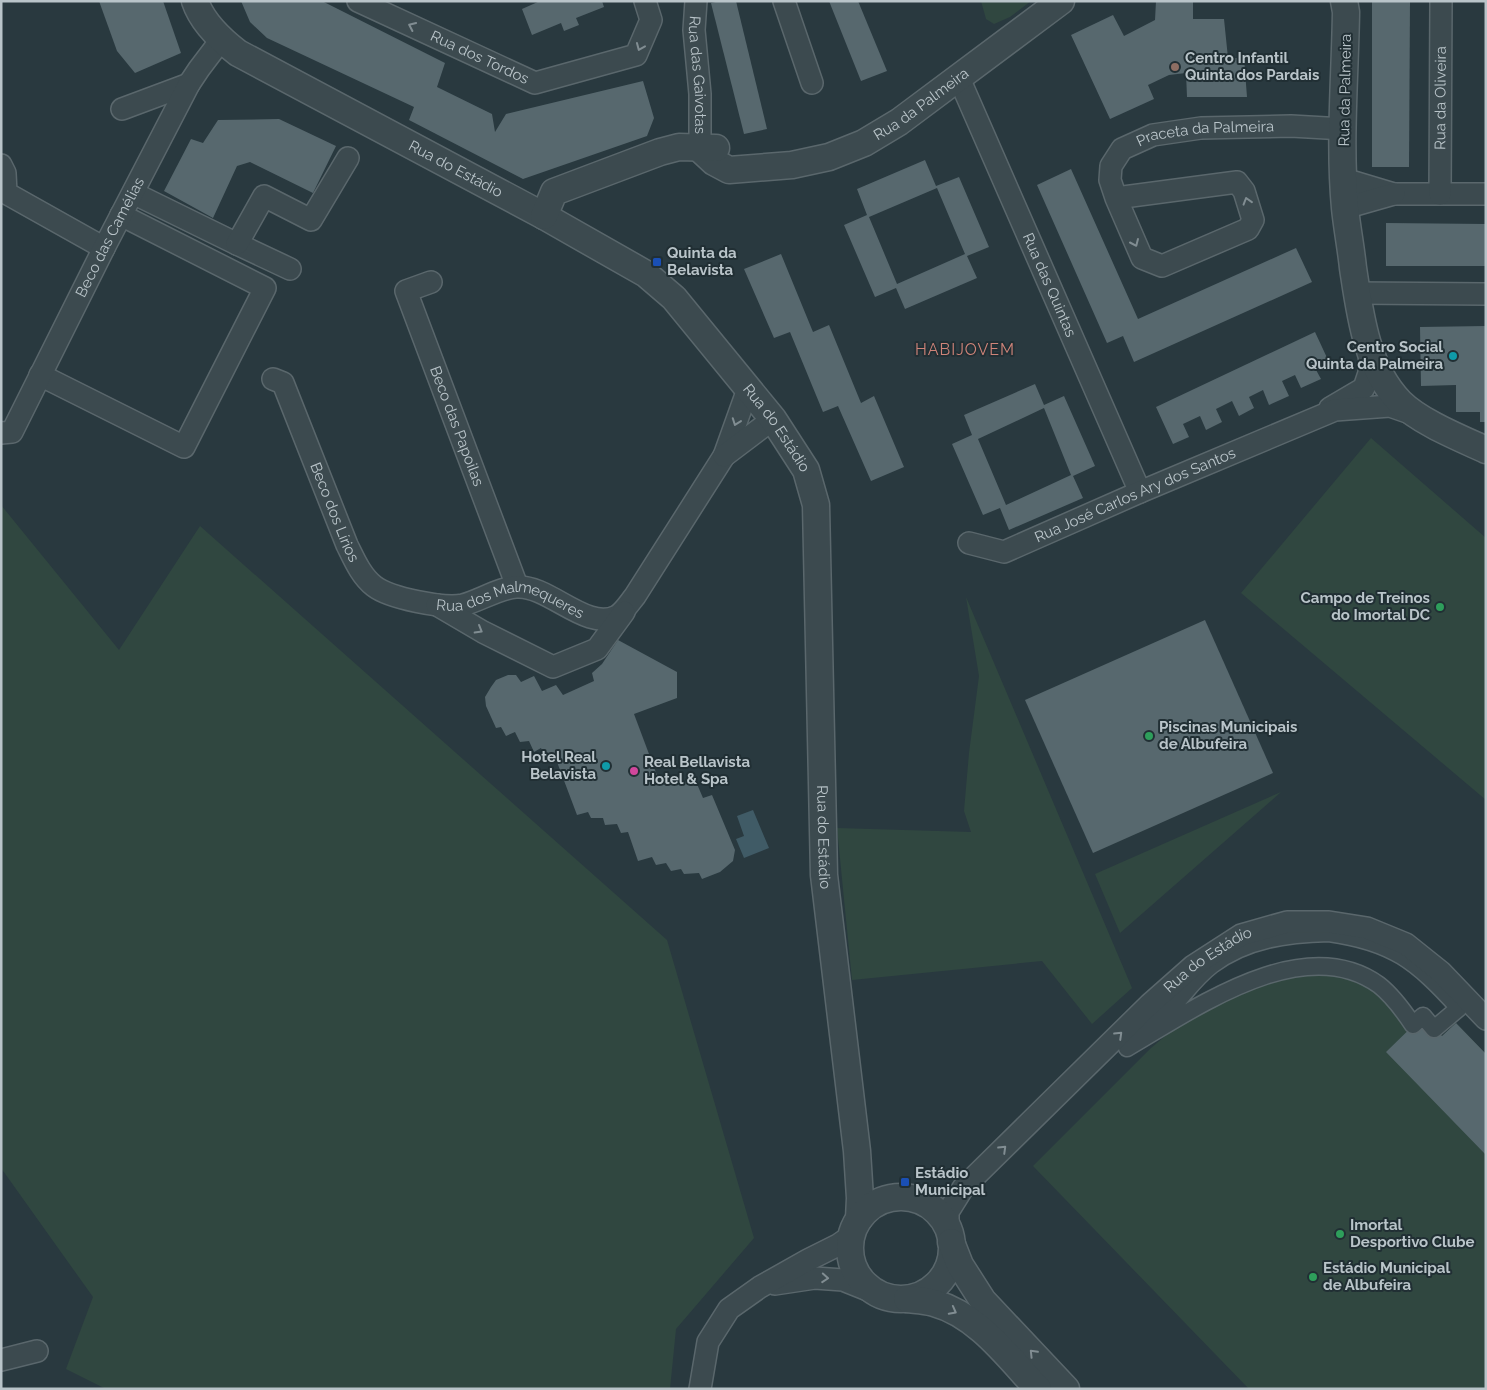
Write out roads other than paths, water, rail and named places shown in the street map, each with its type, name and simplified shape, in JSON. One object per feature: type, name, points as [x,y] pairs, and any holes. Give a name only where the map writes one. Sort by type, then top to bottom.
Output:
[{"type":"street","name":"Rua do Estádio","points":[[195,1],[208,24],[221,40],[238,54],[544,216],[646,274],[674,298],[773,419],[806,470],[816,505],[824,875],[857,1151],[860,1198],[849,1254],[854,1271],[861,1282],[873,1292],[893,1299],[911,1299],[932,1289],[944,1277],[952,1254],[948,1212],[963,1188],[1150,1004],[1193,966],[1241,935],[1287,922],[1329,922],[1367,928],[1406,944],[1441,972],[1486,1019]]},
{"type":"street","name":"Rua dos Tordos","points":[[358,1],[535,83],[636,55],[652,20],[645,1]]},
{"type":"street","name":"Rua das Gaivotas","points":[[696,1],[694,30],[700,94],[700,149]]},
{"type":"street","points":[[784,1],[812,83]]},
{"type":"street","name":"Rua da Palmeira","points":[[544,216],[554,192],[660,152],[679,147],[720,148],[740,159],[762,167],[792,165],[830,156],[864,143],[899,122],[958,76],[1061,1]]},
{"type":"street","name":"Rua da Palmeira","points":[[1344,1],[1346,12],[1345,208],[1356,293],[1370,351],[1388,386],[1401,402],[1423,418]]},
{"type":"street","name":"Rua da Oliveira","points":[[1440,194],[1441,1]]},
{"type":"street","name":"Beco das Camélias","points":[[1,433],[12,432],[189,84],[198,69],[221,40]]},
{"type":"street","name":"Rua das Quintas","points":[[958,76],[1140,492]]},
{"type":"street","points":[[122,109],[189,84]]},
{"type":"street","name":"Praceta da Palmeira","points":[[1116,198],[1237,182],[1244,191],[1253,220],[1248,229],[1162,266],[1142,258],[1116,198],[1110,180],[1110,166],[1122,149],[1153,135],[1201,128],[1291,126],[1344,128]]},
{"type":"street","points":[[237,244],[264,196],[311,220],[348,158]]},
{"type":"street","points":[[1,165],[5,174],[4,197],[104,248]]},
{"type":"street","points":[[1344,179],[1394,194]]},
{"type":"street","points":[[133,193],[290,269]]},
{"type":"street","points":[[1345,208],[1394,194],[1486,194]]},
{"type":"street","points":[[40,375],[184,447],[265,288],[121,216]]},
{"type":"street","name":"Beco das Papoilas","points":[[431,282],[406,291],[517,586]]},
{"type":"street","points":[[1356,293],[1486,294]]},
{"type":"street","name":"Rua José Carlos Ary dos Santos","points":[[1299,425],[1364,388],[1369,373],[1370,351]]},
{"type":"street","name":"Beco dos Lírios","points":[[274,379],[283,383],[347,545],[358,568],[374,586],[388,594],[437,605]]},
{"type":"street","points":[[724,456],[748,389]]},
{"type":"street","name":"Rua José Carlos Ary dos Santos","points":[[969,543],[1004,552],[1140,492],[1335,410],[1390,406],[1423,418],[1450,434],[1486,450]]},
{"type":"street","points":[[724,456],[773,419]]},
{"type":"street","name":"Rua dos Malmequeres","points":[[437,605],[483,632],[553,667],[596,649],[635,596],[724,456]]},
{"type":"street","name":"Rua dos Malmequeres","points":[[437,605],[462,605],[517,586],[533,589],[584,614],[604,620],[618,615],[635,596]]},
{"type":"street","points":[[1329,933],[1357,937],[1386,946],[1414,963],[1436,983],[1458,1008],[1434,1028],[1423,1016],[1413,1025],[1399,1003],[1378,984],[1353,970],[1332,966],[1302,967],[1270,973],[1240,985],[1199,1006],[1127,1048],[1172,1008],[1194,981],[1213,964],[1245,947],[1268,939],[1297,934],[1329,933]]},
{"type":"street","name":"Rua do Estádio","points":[[857,1151],[882,1185],[902,1197],[926,1204],[943,1218],[949,1235]]},
{"type":"street","points":[[700,1389],[708,1342],[729,1309],[760,1287],[838,1245],[872,1206],[889,1198],[902,1197]]},
{"type":"street","points":[[949,1235],[960,1265],[983,1301],[1066,1389]]},
{"type":"street","points":[[760,1287],[815,1278],[843,1280],[873,1292]]},
{"type":"street","points":[[906,1299],[933,1302],[950,1308],[968,1319],[983,1331],[1038,1389]]},
{"type":"street","points":[[1,1360],[37,1351]]},
{"type":"water","points":[[753,810],[769,848],[744,858],[736,839],[744,836],[737,816]]},
{"type":"place","name":"Centro Infantil Quinta dos Pardais","points":[[1175,67]]},
{"type":"place","name":"Quinta da Belavista","points":[[657,262]]},
{"type":"place","name":"Centro Social Quinta da Palmeira","points":[[1453,356]]},
{"type":"place","name":"Campo de Treinos do Imortal DC","points":[[1440,607]]},
{"type":"place","name":"Piscinas Municipais de Albufeira","points":[[1149,736]]},
{"type":"place","name":"Hotel Real Belavista","points":[[606,766]]},
{"type":"place","name":"Real Bellavista Hotel & Spa","points":[[634,771]]},
{"type":"place","name":"Estádio Municipal","points":[[905,1182]]},
{"type":"place","name":"Imortal Desportivo Clube","points":[[1340,1234]]},
{"type":"place","name":"Estádio Municipal de Albufeira","points":[[1313,1277]]},
{"type":"district","name":"HABIJOVEM","points":[[965,349]]}]
